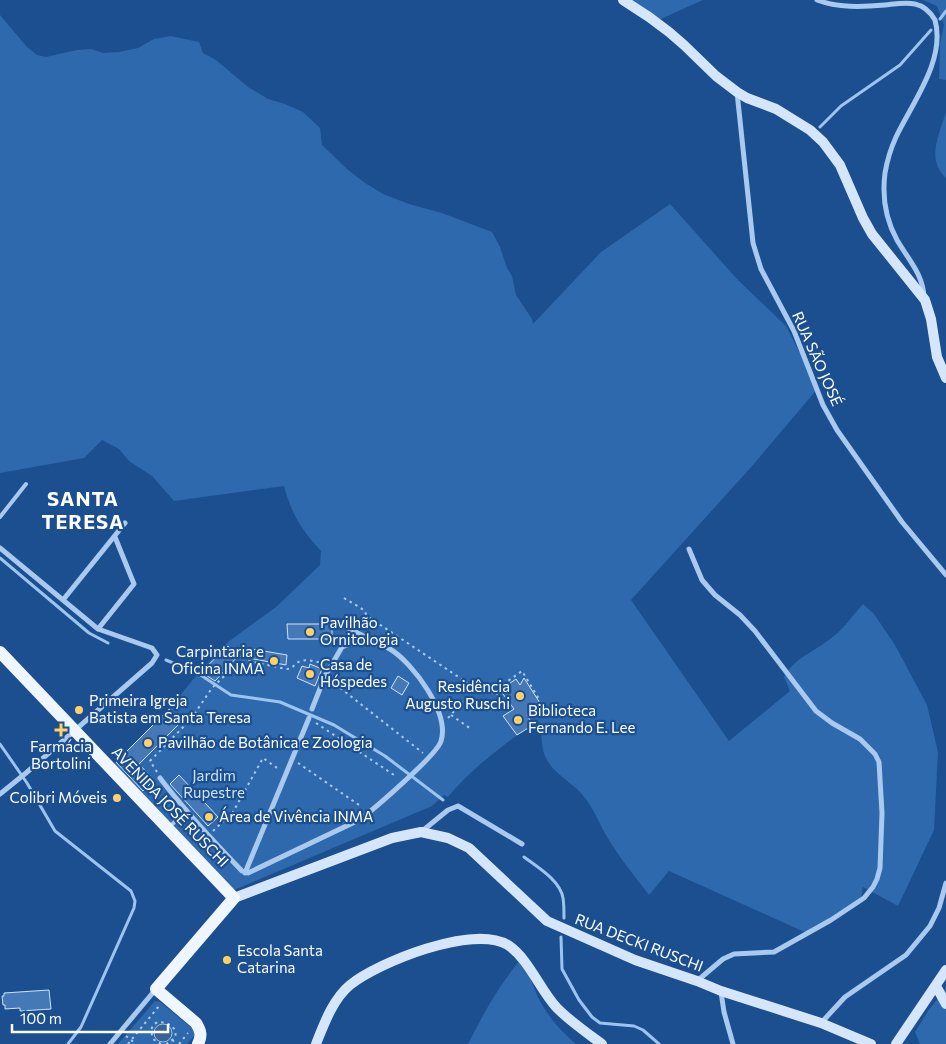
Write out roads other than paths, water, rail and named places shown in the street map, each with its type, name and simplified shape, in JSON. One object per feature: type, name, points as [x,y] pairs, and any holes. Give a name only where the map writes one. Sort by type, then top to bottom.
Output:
[{"type":"main road","name":"AVENIDA JOSÉ RUSCHI","points":[[0,652],[234,898]]},
{"type":"main road","points":[[198,1044],[201,1037],[196,1023],[156,989],[234,898]]},
{"type":"street","points":[[623,0],[649,16],[684,45],[716,76],[737,92],[747,98],[776,109],[810,130],[823,142],[840,165],[872,234],[925,300]]},
{"type":"street","points":[[817,0],[826,3],[859,6],[915,4],[929,12],[940,29],[942,45],[936,67],[921,98],[896,136],[890,153],[885,174],[884,199],[888,219],[898,241],[924,286],[925,300],[937,357],[946,378]]},
{"type":"street","name":"RUA SÃO JOSÉ","points":[[737,92],[753,242],[761,269],[794,331],[823,405],[836,430],[902,522],[946,575]]},
{"type":"street","points":[[63,600],[125,523]]},
{"type":"street","points":[[98,628],[134,584],[115,537]]},
{"type":"street","points":[[0,548],[98,628],[152,648],[157,655],[155,660],[26,774],[0,794]]},
{"type":"street","points":[[689,548],[702,580],[715,595],[740,615],[755,631],[816,711],[832,723],[860,739],[875,754],[879,762],[882,803],[878,874],[873,887],[864,898],[831,920],[780,949],[766,953],[734,954],[723,959],[697,981]]},
{"type":"street","points":[[245,873],[359,820],[438,749],[441,742],[442,724],[434,699],[423,684],[400,658],[384,646],[344,626]]},
{"type":"street","points":[[312,710],[325,676],[338,650],[344,645],[356,643],[384,646]]},
{"type":"street","points":[[245,873],[309,718]]},
{"type":"street","points":[[160,778],[186,812],[245,873]]},
{"type":"street","points":[[234,898],[392,838],[421,832],[448,810],[458,806],[470,811],[522,844]]},
{"type":"street","name":"RUA DECKI RUSCHI","points":[[421,832],[448,838],[469,848],[547,921],[635,960],[721,991],[821,1023],[870,1044]]},
{"type":"street","points":[[821,1023],[845,997],[906,955],[930,926],[939,908],[946,883]]},
{"type":"street","points":[[316,1044],[326,1020],[341,995],[365,975],[408,955],[449,943],[478,939],[500,942],[517,953],[557,1007],[602,1044]]},
{"type":"street","points":[[896,1044],[946,970]]},
{"type":"street","points":[[936,986],[946,1004]]},
{"type":"street","points":[[110,1044],[156,989]]},
{"type":"street","points":[[721,991],[724,1012],[734,1044]]},
{"type":"lane","points":[[0,517],[26,484]]},
{"type":"lane","points":[[168,828],[186,812]]},
{"type":"waterway","points":[[940,19],[946,11]]},
{"type":"waterway","points":[[820,127],[841,106],[900,65],[931,30]]},
{"type":"waterway","points":[[0,558],[89,633],[108,643]]},
{"type":"waterway","points":[[166,660],[199,674],[231,695],[280,702],[334,725],[385,756],[443,800]]},
{"type":"waterway","points":[[0,744],[27,783],[55,831],[131,891],[135,901],[134,908],[81,1027],[68,1044]]},
{"type":"waterway","points":[[524,857],[547,874],[561,891],[564,918]]},
{"type":"waterway","points":[[561,937],[562,969],[579,1000],[592,1017],[600,1023],[634,1026],[643,1030],[659,1044]]},
{"type":"place","name":"Pavilhão Ornitologia","points":[[310,632]]},
{"type":"place","name":"Carpintaria e Oficina INMA","points":[[274,661]]},
{"type":"place","name":"Casa de Hóspedes","points":[[310,674]]},
{"type":"place","name":"Residência Augusto Ruschi","points":[[520,696]]},
{"type":"place","name":"Primeira Igreja Batista em Santa Teresa","points":[[79,710]]},
{"type":"place","name":"Biblioteca Fernando E. Lee","points":[[518,720]]},
{"type":"place","name":"Farmácia Bortolini","points":[[61,730]]},
{"type":"place","name":"Pavilhão de Botânica e Zoologia","points":[[148,743]]},
{"type":"place","name":"Colibri Móveis","points":[[117,798]]},
{"type":"place","name":"Área de Vivência INMA","points":[[209,817]]},
{"type":"place","name":"Escola Santa Catarina","points":[[227,960]]},
{"type":"district","name":"SANTA TERESA","points":[[83,510]]},
{"type":"park label","name":"Jardim Rupestre","points":[[214,784]]}]
